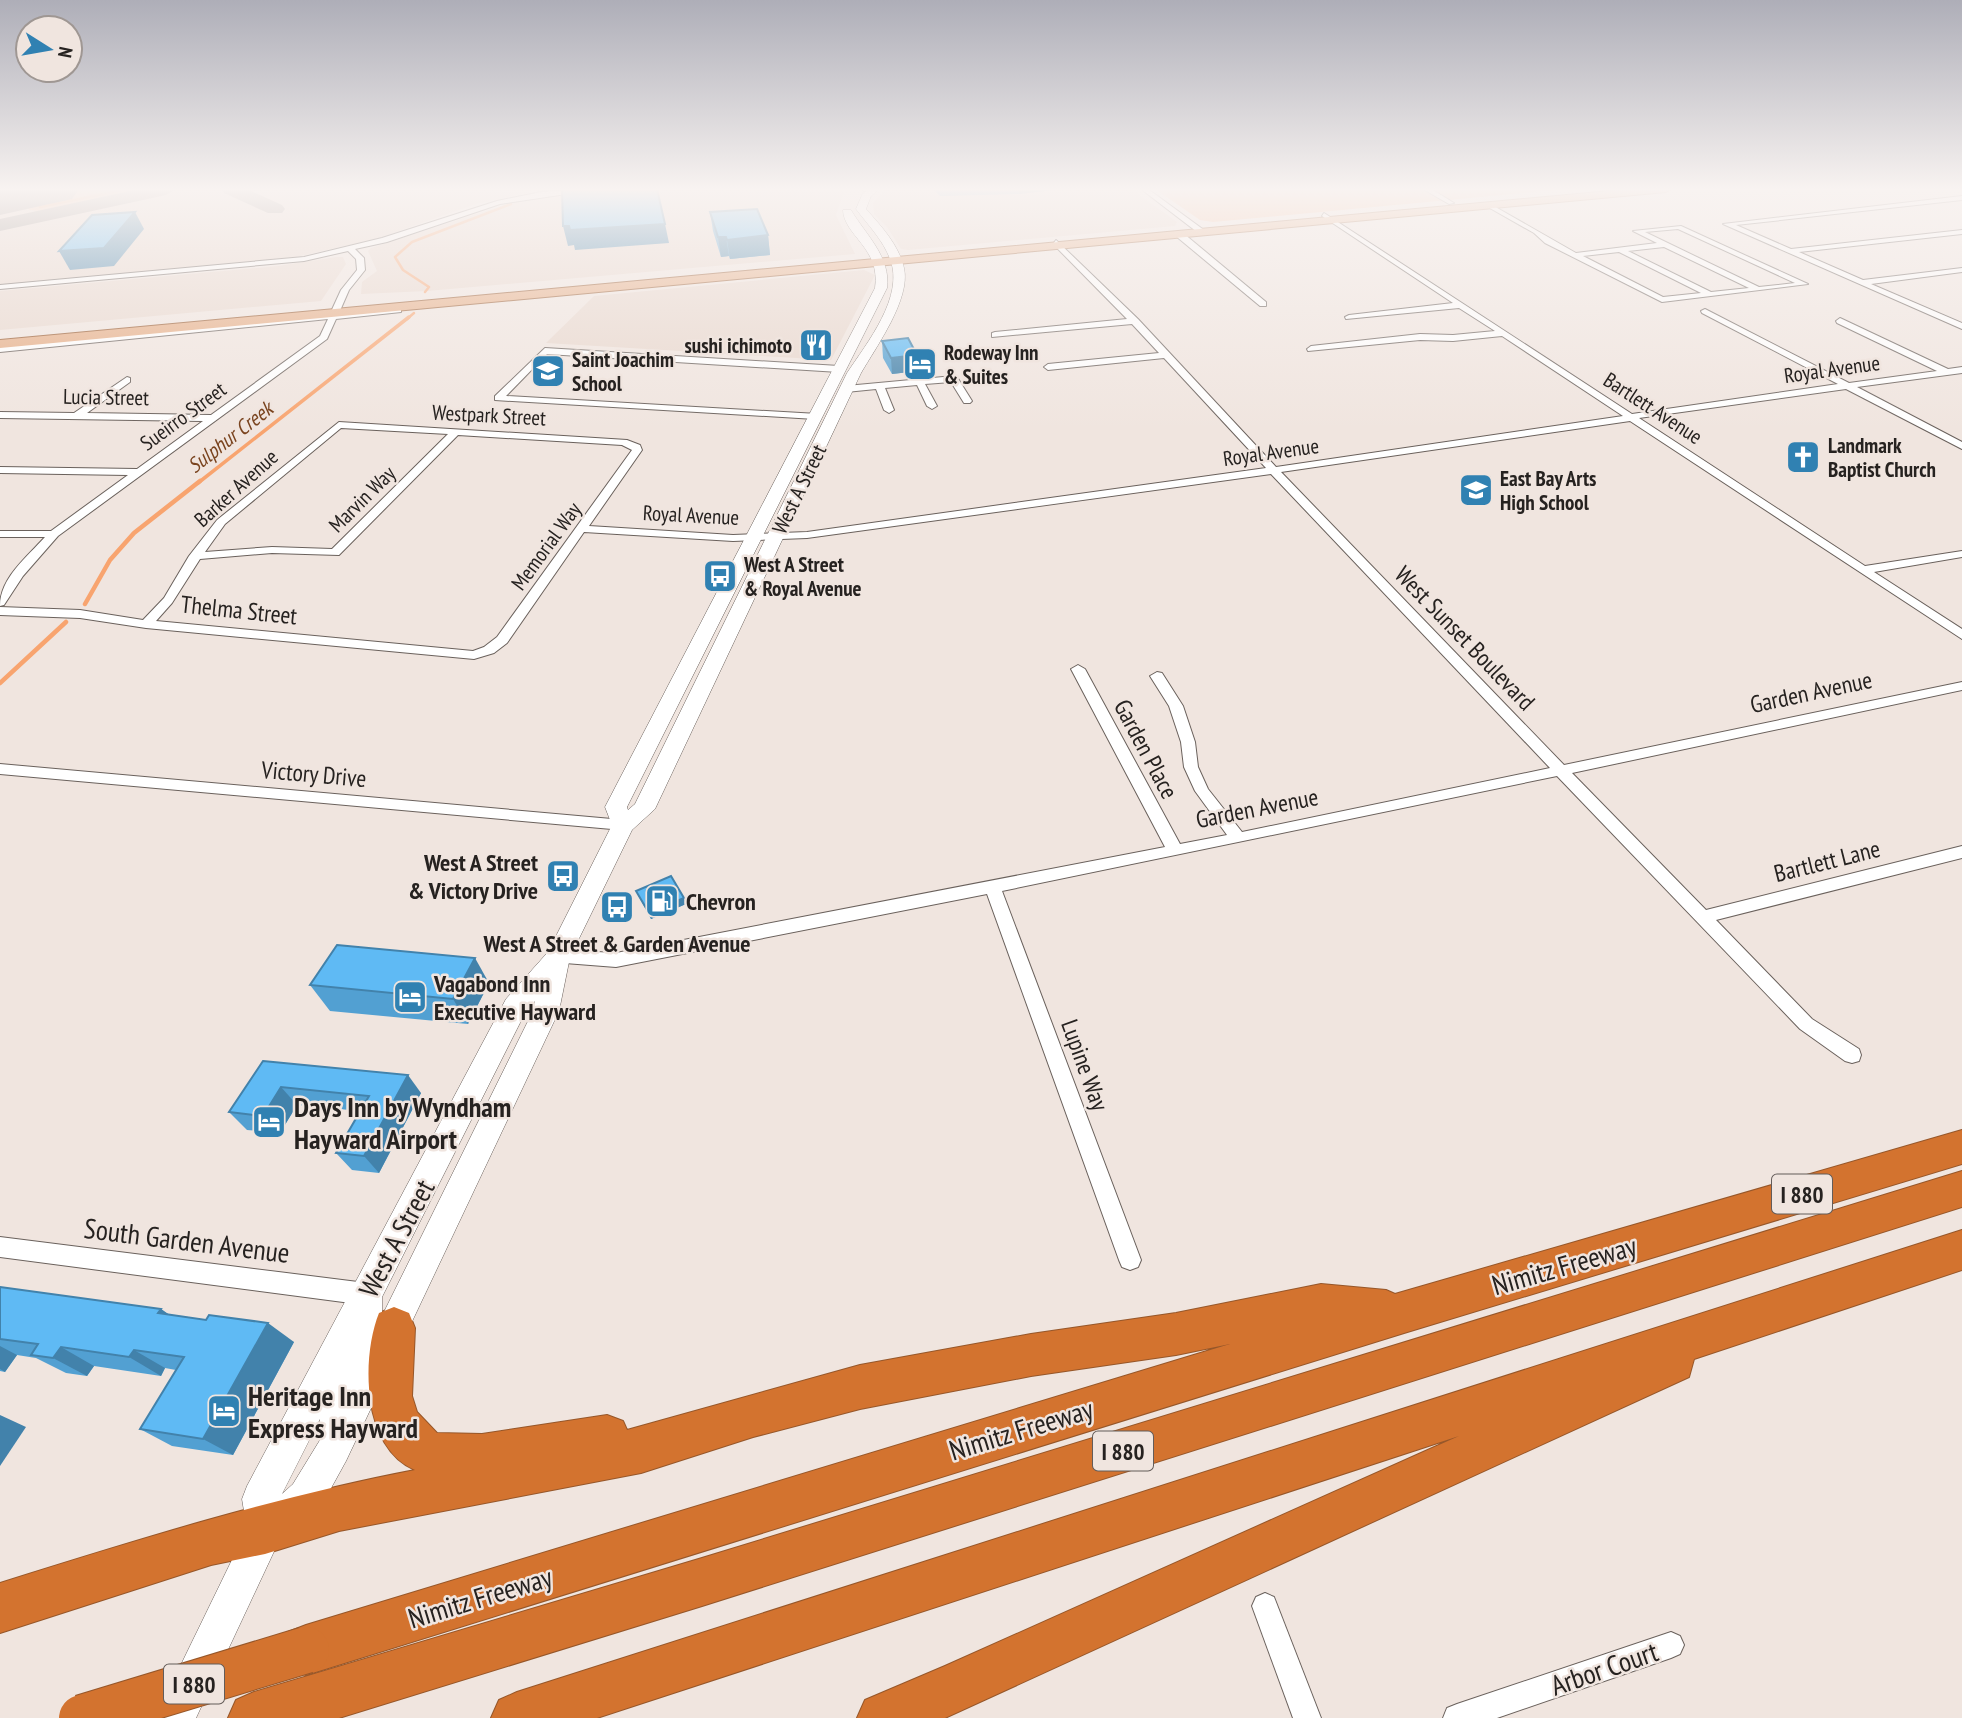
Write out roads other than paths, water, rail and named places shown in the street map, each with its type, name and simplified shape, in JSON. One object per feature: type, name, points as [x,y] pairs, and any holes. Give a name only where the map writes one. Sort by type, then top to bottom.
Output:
[{"type":"highway","name":"Nimitz Freeway","points":[[82,1718],[1404,1312],[1962,1147]]},
{"type":"highway","name":"I 880","points":[[269,1713],[716,1578],[1962,1189]]},
{"type":"highway","points":[[517,1718],[1962,1250]]},
{"type":"highway","points":[[883,1718],[962,1685],[1807,1302]]},
{"type":"highway","points":[[0,1608],[211,1541],[265,1530],[339,1508],[641,1450],[753,1415],[860,1387],[1031,1355],[1176,1334],[1321,1306],[1404,1312]]},
{"type":"highway","points":[[394,1328],[390,1396],[398,1426],[423,1451],[443,1458],[482,1457],[753,1415]]},
{"type":"main road","points":[[0,346],[335,311],[788,269]]},
{"type":"main road","points":[[0,335],[335,311],[795,269]]},
{"type":"main road","name":"West A Street","points":[[623,825],[616,807],[883,281],[879,269]]},
{"type":"main road","name":"West A Street","points":[[175,1718],[265,1530],[306,1497],[334,1449],[546,1011],[558,957],[623,825],[644,809],[846,389],[880,329],[900,282],[897,269]]},
{"type":"main road","points":[[863,320],[880,329]]},
{"type":"main road","points":[[839,369],[854,373]]},
{"type":"main road","name":"West A Street","points":[[265,1530],[260,1499],[515,1007],[558,957]]},
{"type":"main road","points":[[334,1449],[340,1388],[366,1329],[366,1294]]},
{"type":"street","points":[[0,287],[198,269]]},
{"type":"street","name":"Sueirro Street","points":[[0,602],[18,574],[54,534],[324,337],[335,311],[361,269]]},
{"type":"street","name":"West Sunset Boulevard","points":[[1083,269],[1167,355],[1273,471],[1806,1024],[1852,1055]]},
{"type":"street","points":[[1221,269],[1263,304]]},
{"type":"street","name":"Bartlett Avenue","points":[[1406,269],[1962,635]]},
{"type":"street","points":[[1602,269],[1662,300],[1804,284],[1771,269]]},
{"type":"street","points":[[1659,269],[1711,295]]},
{"type":"street","points":[[1717,269],[1759,289]]},
{"type":"street","points":[[1833,269],[1962,326]]},
{"type":"street","points":[[1863,282],[1962,270]]},
{"type":"street","points":[[1349,317],[1461,305]]},
{"type":"street","points":[[1705,311],[1962,446]]},
{"type":"street","points":[[1944,317],[1962,315]]},
{"type":"street","points":[[995,335],[1135,321]]},
{"type":"street","points":[[1840,321],[1962,379]]},
{"type":"street","points":[[1311,349],[1420,337],[1453,338],[1504,333]]},
{"type":"street","points":[[815,416],[498,398],[545,351],[839,369]]},
{"type":"street","points":[[1048,367],[1167,355]]},
{"type":"street","name":"Royal Avenue","points":[[582,529],[733,538],[807,535],[1273,471],[1962,370]]},
{"type":"street","points":[[846,389],[880,388],[954,379],[967,401]]},
{"type":"street","points":[[78,415],[127,380]]},
{"type":"street","points":[[920,383],[932,406]]},
{"type":"street","points":[[880,388],[889,410]]},
{"type":"street","name":"Lucia Street","points":[[0,415],[212,418]]},
{"type":"street","name":"Westpark Street","points":[[339,425],[623,442],[636,447]]},
{"type":"street","name":"Barker Avenue","points":[[146,624],[165,608],[195,556],[221,522],[339,425]]},
{"type":"street","name":"Marvin Way","points":[[195,556],[272,550],[335,553],[456,432]]},
{"type":"street","name":"Memorial Way","points":[[474,655],[489,650],[502,640],[636,455],[636,447]]},
{"type":"street","points":[[0,470],[139,472]]},
{"type":"street","points":[[0,534],[54,534]]},
{"type":"street","points":[[1864,570],[1962,554]]},
{"type":"street","name":"Thelma Street","points":[[0,611],[80,614],[146,624],[474,655]]},
{"type":"street","name":"Garden Place","points":[[1078,669],[1175,850]]},
{"type":"street","points":[[1157,676],[1176,706],[1188,742],[1191,766],[1202,791],[1238,838]]},
{"type":"street","name":"Garden Avenue","points":[[558,957],[615,960],[1238,838],[1962,686]]},
{"type":"street","name":"Victory Drive","points":[[0,769],[623,825]]},
{"type":"street","name":"Bartlett Lane","points":[[1703,917],[1962,852]]},
{"type":"street","name":"Lupine Way","points":[[993,887],[1130,1260]]},
{"type":"street","name":"South Garden Avenue","points":[[0,1247],[366,1294]]},
{"type":"street","points":[[1265,1606],[1307,1718]]},
{"type":"street","name":"Arbor Court","points":[[1457,1718],[1671,1645]]},
{"type":"waterway","name":"Sulphur Creek","points":[[402,269],[429,287],[425,292]]},
{"type":"waterway","name":"Sulphur Creek","points":[[407,319],[414,313]]},
{"type":"waterway","name":"Sulphur Creek","points":[[198,483],[409,317]]},
{"type":"waterway","name":"Sulphur Creek","points":[[85,604],[110,560],[134,533],[200,481]]},
{"type":"waterway","name":"Sulphur Creek","points":[[0,683],[66,622]]},
{"type":"place","name":"sushi ichimoto","points":[[816,345]]},
{"type":"place","name":"Rodeway Inn & Suites","points":[[920,364]]},
{"type":"place","name":"Saint Joachim School","points":[[548,371]]},
{"type":"place","name":"Landmark Baptist Church","points":[[1803,457]]},
{"type":"place","name":"East Bay Arts High School","points":[[1476,490]]},
{"type":"place","name":"West A Street & Royal Avenue","points":[[720,576]]},
{"type":"place","name":"West A Street & Victory Drive","points":[[563,876]]},
{"type":"place","name":"Chevron","points":[[662,901]]},
{"type":"place","name":"West A Street & Garden Avenue","points":[[617,907]]},
{"type":"place","name":"Vagabond Inn Executive Hayward","points":[[410,997]]},
{"type":"place","name":"Days Inn by Wyndham Hayward Airport","points":[[269,1122]]},
{"type":"place","name":"Heritage Inn Express Hayward","points":[[224,1411]]}]
